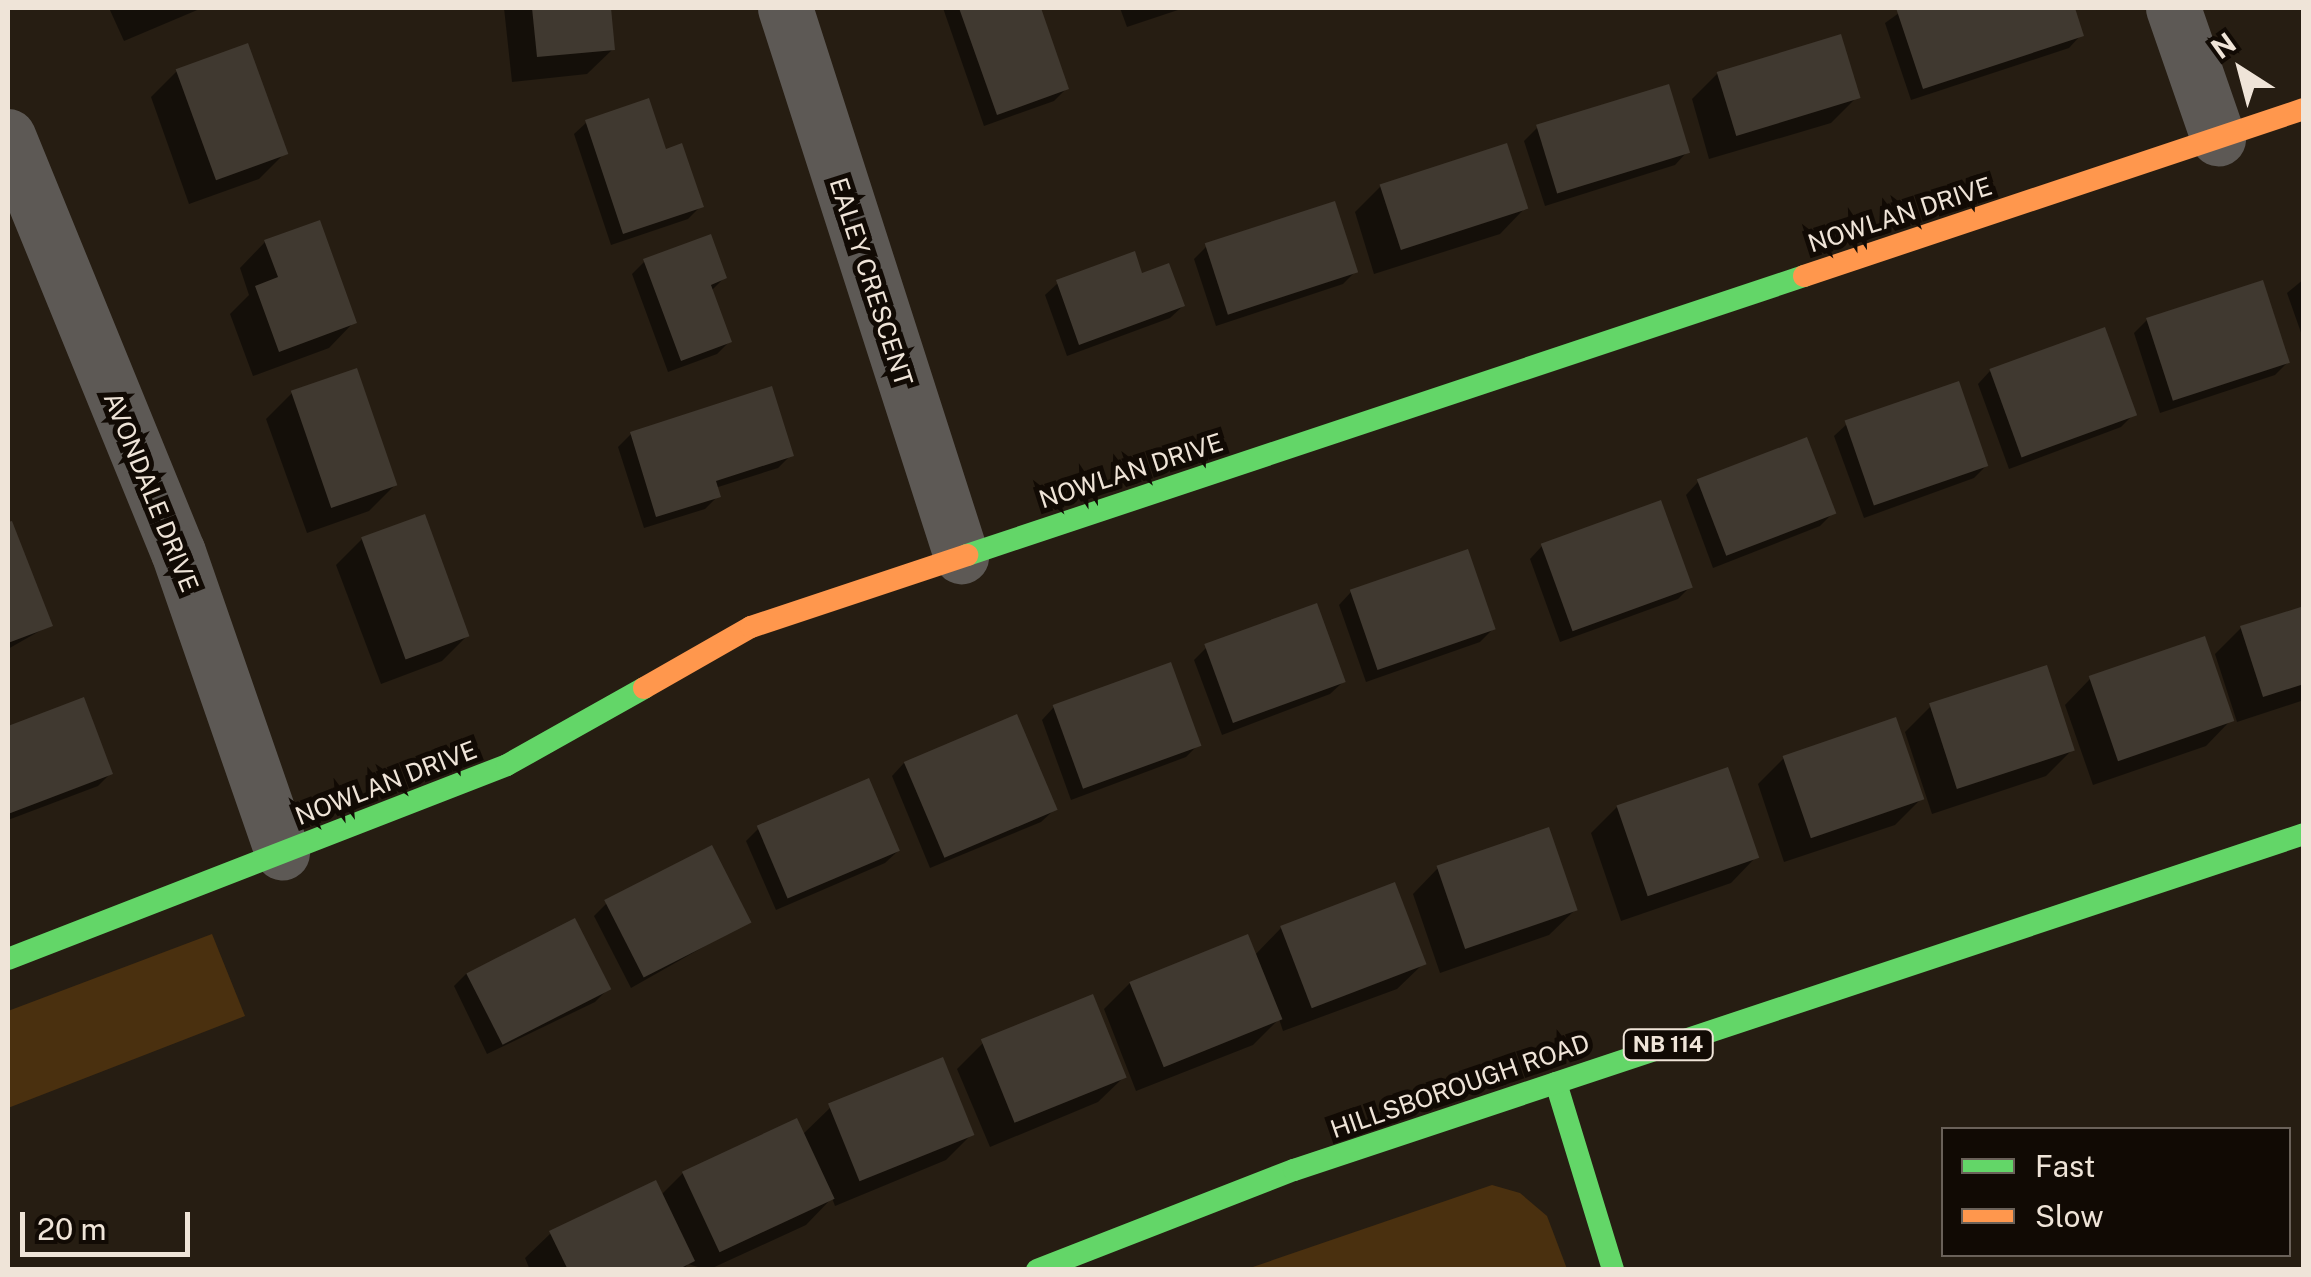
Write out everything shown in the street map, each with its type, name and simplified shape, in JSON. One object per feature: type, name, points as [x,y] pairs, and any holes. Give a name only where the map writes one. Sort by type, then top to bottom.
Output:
[{"type":"street","name":"EALEY CRESCENT","points":[[784,8],[960,556]]},
{"type":"street","points":[[2173,8],[2218,138]]},
{"type":"street","name":"NOWLAN DRIVE","points":[[8,959],[507,765],[750,627],[2304,109]]},
{"type":"street","name":"AVONDALE DRIVE","points":[[8,136],[178,552],[282,852]]},
{"type":"street","name":"HILLSBOROUGH ROAD","points":[[1037,1270],[1294,1170],[2304,834]]},
{"type":"street","points":[[1556,1084],[1613,1270]]},
{"type":"shaded area","points":[[212,934],[245,1016],[8,1108],[8,1011]]},
{"type":"shaded area","points":[[1492,1185],[1520,1193],[1547,1216],[1567,1269],[1247,1269]]},
{"type":"building","points":[[532,8],[611,8],[615,50],[537,57]]},
{"type":"building","points":[[959,8],[1041,8],[1069,89],[997,115]]},
{"type":"building","points":[[1896,8],[2075,8],[2084,36],[1923,89]]},
{"type":"building","points":[[1841,34],[1861,98],[1736,136],[1717,72]]},
{"type":"building","points":[[248,43],[288,154],[216,180],[176,69]]},
{"type":"building","points":[[1669,84],[1690,153],[1557,193],[1536,125]]},
{"type":"building","points":[[649,98],[666,149],[682,143],[704,207],[623,234],[585,120]]},
{"type":"building","points":[[1507,143],[1528,209],[1401,250],[1380,184]]},
{"type":"building","points":[[1335,201],[1358,272],[1228,315],[1205,243]]},
{"type":"building","points":[[320,220],[357,323],[279,352],[255,286],[278,277],[264,240]]},
{"type":"building","points":[[711,234],[727,278],[711,285],[732,342],[681,361],[643,259]]},
{"type":"building","points":[[1135,251],[1142,273],[1169,263],[1185,306],[1079,345],[1056,280]]},
{"type":"building","points":[[2263,280],[2290,363],[2173,401],[2146,318]]},
{"type":"building","points":[[2105,327],[2137,415],[2022,457],[1989,369]]},
{"type":"building","points":[[357,368],[397,485],[331,508],[291,391]]},
{"type":"building","points":[[1959,381],[1988,466],[1874,505],[1845,420]]},
{"type":"building","points":[[772,386],[794,456],[716,481],[721,497],[656,517],[630,432]]},
{"type":"building","points":[[1807,437],[1836,514],[1726,556],[1697,479]]},
{"type":"building","points":[[1661,500],[1693,587],[1573,631],[1541,544]]},
{"type":"building","points":[[425,514],[469,636],[406,659],[361,537]]},
{"type":"building","points":[[12,521],[53,626],[8,643],[8,522]]},
{"type":"building","points":[[1468,549],[1496,629],[1377,670],[1350,590]]},
{"type":"building","points":[[1317,603],[1346,682],[1233,723],[1204,644]]},
{"type":"building","points":[[2304,606],[2304,684],[2263,697],[2240,626]]},
{"type":"building","points":[[2205,636],[2234,721],[2118,761],[2089,676]]},
{"type":"building","points":[[1171,662],[1201,746],[1083,789],[1053,705]]},
{"type":"building","points":[[2047,665],[2075,751],[1957,789],[1929,703]]},
{"type":"building","points":[[84,697],[113,774],[8,814],[8,726]]},
{"type":"building","points":[[1017,714],[1058,810],[944,858],[904,762]]},
{"type":"building","points":[[1896,717],[1924,799],[1811,838],[1783,756]]},
{"type":"building","points":[[1728,767],[1759,858],[1648,896],[1616,805]]},
{"type":"building","points":[[869,778],[900,851],[788,898],[757,826]]},
{"type":"building","points":[[1549,827],[1578,910],[1465,949],[1436,866]]},
{"type":"building","points":[[712,845],[751,923],[644,977],[604,900]]},
{"type":"building","points":[[1395,882],[1427,964],[1312,1008],[1280,926]]},
{"type":"building","points":[[575,918],[611,989],[503,1045],[466,973]]},
{"type":"building","points":[[1248,934],[1282,1019],[1164,1067],[1129,982]]},
{"type":"building","points":[[1093,994],[1127,1077],[1015,1123],[981,1039]]},
{"type":"building","points":[[943,1057],[974,1135],[859,1181],[828,1103]]},
{"type":"building","points":[[797,1118],[835,1199],[720,1252],[682,1172]]},
{"type":"building","points":[[656,1180],[695,1261],[677,1270],[568,1270],[549,1231]]},
{"type":"traffic: fast","points":[[967,555],[1804,276]]},
{"type":"traffic: fast","points":[[8,959],[507,765],[644,688]]},
{"type":"traffic: fast","points":[[1037,1270],[1294,1170],[2304,834]]},
{"type":"traffic: fast","points":[[1556,1083],[1613,1270]]},
{"type":"traffic: slow","points":[[1804,276],[2304,109]]},
{"type":"traffic: slow","points":[[644,688],[751,627],[967,555]]}]
